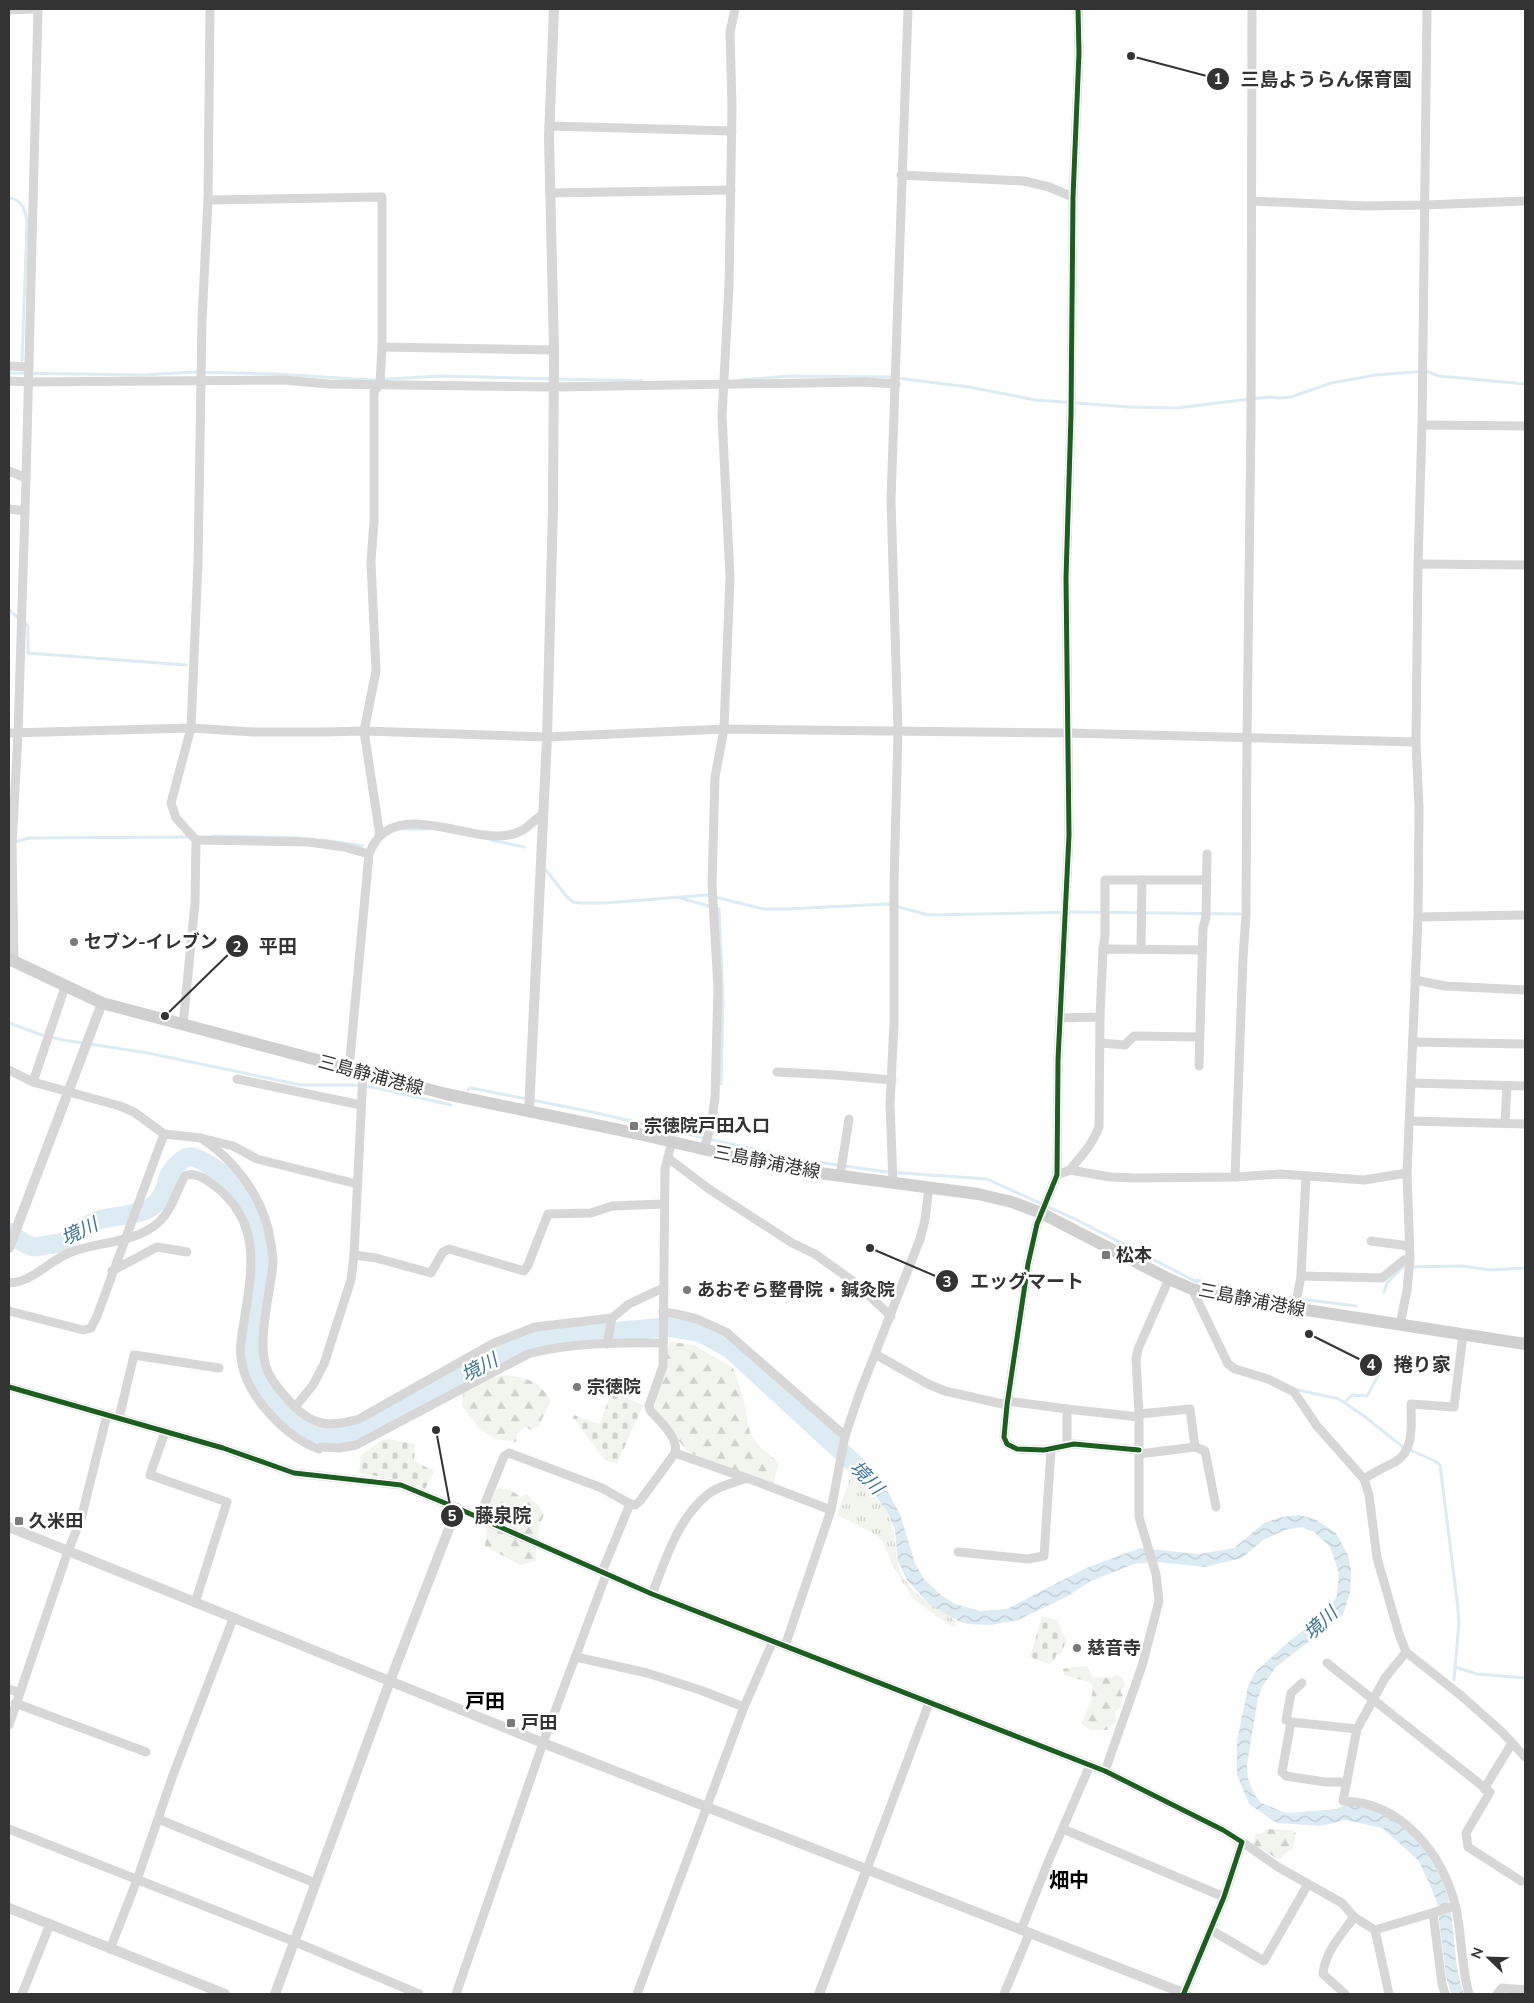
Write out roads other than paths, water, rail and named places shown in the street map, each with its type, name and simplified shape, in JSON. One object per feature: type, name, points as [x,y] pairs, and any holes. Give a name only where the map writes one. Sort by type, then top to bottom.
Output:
[{"type":"main road","name":"三島静浦港線","points":[[11,960],[102,1003],[363,1074],[446,1094],[530,1103],[762,1163],[840,1176],[978,1194],[1012,1202],[1041,1213],[1169,1279],[1192,1289],[1216,1296],[1525,1344]]},
{"type":"street","points":[[9,10],[33,9]]},
{"type":"street","points":[[11,960],[13,734],[26,478],[38,9]]},
{"type":"street","points":[[183,1026],[195,903],[196,840],[176,818],[171,803],[190,728],[198,563],[201,381],[208,200],[210,9]]},
{"type":"street","points":[[530,1103],[548,737],[554,507],[554,350],[549,126],[554,9]]},
{"type":"street","points":[[704,1149],[711,1126],[715,1098],[718,988],[712,885],[715,777],[724,729],[730,577],[722,416],[729,286],[731,190],[730,32],[734,9]]},
{"type":"street","points":[[893,1183],[890,1104],[898,731],[892,500],[901,175],[908,9]]},
{"type":"street","points":[[1078,9],[1080,53],[1073,197],[1071,415],[1066,578],[1069,835],[1058,1060],[1058,1175],[1041,1213],[1028,1264],[1007,1403],[1004,1437],[1007,1444],[1017,1449],[1051,1450],[1067,1445],[1139,1452],[1195,1447],[1205,1451],[1216,1507]]},
{"type":"street","points":[[1235,1177],[1246,914],[1252,9]]},
{"type":"street","points":[[1400,1325],[1407,1290],[1410,1258],[1407,1173],[1418,917],[1419,808],[1416,742],[1427,9]]},
{"type":"street","points":[[549,126],[732,131]]},
{"type":"street","points":[[901,175],[1024,181],[1050,187],[1073,197]]},
{"type":"street","points":[[550,193],[731,190]]},
{"type":"street","points":[[208,200],[382,197],[382,347],[379,385],[374,392],[374,521],[371,562],[376,670],[364,730],[380,836]]},
{"type":"street","points":[[1252,201],[1365,206],[1425,206],[1525,201]]},
{"type":"street","points":[[382,347],[554,350]]},
{"type":"street","points":[[9,366],[29,367]]},
{"type":"street","points":[[9,381],[283,380],[329,384],[379,385],[554,382],[896,384]]},
{"type":"street","points":[[1422,425],[1525,426]]},
{"type":"street","points":[[9,471],[26,478]]},
{"type":"street","points":[[9,509],[24,511]]},
{"type":"street","points":[[1418,564],[1525,565]]},
{"type":"street","points":[[13,734],[190,728],[253,732],[364,730],[548,737],[724,729],[1416,742]]},
{"type":"street","points":[[348,1069],[369,854],[380,836],[394,827],[419,824],[447,827],[486,835],[507,836],[524,831],[543,814]]},
{"type":"street","points":[[196,840],[309,842],[369,854]]},
{"type":"street","points":[[1199,1066],[1207,854]]},
{"type":"street","points":[[1058,1175],[1070,1170],[1093,1141],[1099,1128],[1100,1017],[1105,936],[1105,880],[1207,880]]},
{"type":"street","points":[[1141,949],[1142,880]]},
{"type":"street","points":[[1418,917],[1525,915]]},
{"type":"street","points":[[1103,949],[1202,950]]},
{"type":"street","points":[[1415,980],[1445,986],[1525,990]]},
{"type":"street","points":[[33,1082],[65,986]]},
{"type":"street","points":[[9,1248],[102,1003]]},
{"type":"street","points":[[1060,1018],[1100,1017]]},
{"type":"street","points":[[1101,1044],[1125,1045],[1134,1036],[1199,1037]]},
{"type":"street","points":[[1413,1042],[1525,1044]]},
{"type":"street","points":[[9,1070],[33,1082],[120,1106],[134,1112],[164,1134],[202,1138],[233,1146],[257,1159],[357,1184]]},
{"type":"street","points":[[777,1072],[892,1080]]},
{"type":"street","points":[[295,1407],[313,1384],[324,1364],[351,1280],[354,1255],[363,1074]]},
{"type":"street","points":[[236,1079],[361,1105]]},
{"type":"street","points":[[1411,1083],[1525,1086]]},
{"type":"street","points":[[1505,1124],[1507,1086]]},
{"type":"street","points":[[840,1176],[849,1119]]},
{"type":"street","points":[[1410,1121],[1525,1124]]},
{"type":"street","points":[[9,1311],[87,1330],[94,1324],[164,1134]]},
{"type":"street","points":[[202,1138],[219,1150],[242,1176],[259,1204],[268,1228],[273,1260],[263,1337],[267,1371],[284,1396],[311,1419],[324,1424],[339,1425],[358,1419],[494,1343],[526,1330],[546,1325],[612,1320]]},
{"type":"street","points":[[479,1518],[504,1456],[510,1453],[602,1488],[630,1504],[635,1504],[640,1501],[675,1453],[674,1441],[650,1410],[649,1406],[662,1372],[665,1169],[672,1141]]},
{"type":"street","points":[[668,1158],[709,1189],[785,1238],[815,1254],[854,1282],[891,1316]]},
{"type":"street","points":[[1070,1170],[1110,1177],[1235,1177],[1275,1174],[1364,1180],[1407,1173]]},
{"type":"street","points":[[9,1283],[18,1283],[68,1253],[147,1231],[160,1221],[169,1208],[185,1176],[194,1174],[210,1182],[229,1199],[238,1211],[250,1244],[252,1265],[242,1336],[241,1357],[247,1380],[257,1398],[288,1431],[308,1445],[319,1449],[321,1447],[339,1448],[356,1445],[528,1354],[556,1348],[663,1340]]},
{"type":"street","points":[[1295,1308],[1301,1276],[1306,1176]]},
{"type":"street","points":[[785,1646],[831,1510],[844,1439],[920,1239],[925,1220],[929,1187]]},
{"type":"street","points":[[354,1255],[376,1258],[431,1273],[443,1252],[449,1249],[524,1270],[528,1265],[548,1214],[590,1213],[612,1206],[664,1204]]},
{"type":"street","points":[[1371,1241],[1410,1246]]},
{"type":"street","points":[[112,1271],[157,1247],[187,1252]]},
{"type":"street","points":[[1301,1276],[1382,1278],[1404,1260],[1410,1258]]},
{"type":"street","points":[[1105,1771],[1142,1666],[1158,1606],[1159,1584],[1139,1517],[1137,1354],[1169,1279]]},
{"type":"street","points":[[607,1343],[612,1320],[629,1304],[663,1288]]},
{"type":"street","points":[[1192,1289],[1228,1364],[1235,1369],[1268,1379],[1294,1392],[1317,1426],[1364,1479],[1369,1495],[1377,1558],[1406,1652],[1464,1698],[1525,1757]]},
{"type":"street","points":[[663,1315],[676,1314],[697,1319],[726,1332],[844,1439]]},
{"type":"street","points":[[1364,1479],[1399,1460],[1404,1454],[1409,1443],[1411,1404],[1454,1407],[1463,1335]]},
{"type":"street","points":[[875,1354],[928,1384],[945,1391],[1007,1403],[1139,1416],[1190,1409],[1195,1447]]},
{"type":"street","points":[[119,1418],[134,1355],[219,1368]]},
{"type":"street","points":[[9,1387],[223,1448],[294,1474],[401,1485],[652,1594],[1105,1771],[1223,1830],[1278,1867],[1342,1903],[1354,1917],[1375,1930],[1390,1994]]},
{"type":"street","points":[[1067,1409],[1067,1445]]},
{"type":"street","points":[[9,1725],[68,1551],[81,1519],[107,1415]]},
{"type":"street","points":[[165,1432],[150,1475],[227,1502],[195,1603]]},
{"type":"street","points":[[958,1552],[1028,1558],[1044,1556],[1051,1450]]},
{"type":"street","points":[[675,1453],[831,1510]]},
{"type":"street","points":[[652,1594],[673,1541],[697,1506],[707,1495],[747,1478]]},
{"type":"street","points":[[456,1994],[543,1744],[630,1504]]},
{"type":"street","points":[[275,1994],[390,1681],[457,1508]]},
{"type":"street","points":[[9,1527],[543,1744],[707,1806],[1185,1994],[1224,1898],[1242,1842]]},
{"type":"street","points":[[110,1949],[233,1618]]},
{"type":"street","points":[[637,1994],[744,1707],[773,1642]]},
{"type":"street","points":[[1406,1652],[1385,1678],[1356,1729],[1343,1801],[1365,1802],[1394,1815],[1423,1842],[1436,1858],[1445,1876],[1455,1906],[1463,1971],[1469,1994]]},
{"type":"street","points":[[576,1657],[647,1673],[744,1707]]},
{"type":"street","points":[[1328,1663],[1374,1698],[1484,1790],[1490,1792],[1466,1832],[1468,1847],[1520,1881]]},
{"type":"street","points":[[1302,1683],[1292,1693],[1286,1720],[1356,1729]]},
{"type":"street","points":[[9,1689],[20,1693]]},
{"type":"street","points":[[15,1703],[146,1752]]},
{"type":"street","points":[[819,1994],[929,1703]]},
{"type":"street","points":[[1291,1722],[1282,1772],[1286,1776],[1325,1782],[1347,1782]]},
{"type":"street","points":[[1484,1790],[1512,1744]]},
{"type":"street","points":[[1004,1994],[1063,1829],[1090,1765]]},
{"type":"street","points":[[158,1820],[315,1882]]},
{"type":"street","points":[[9,1829],[419,1994]]},
{"type":"street","points":[[1063,1829],[1224,1898]]},
{"type":"street","points":[[1211,1930],[1264,1961],[1308,1884]]},
{"type":"street","points":[[1375,1930],[1455,1906]]},
{"type":"street","points":[[9,1908],[225,1994]]},
{"type":"street","points":[[1433,1913],[1442,1984],[1445,1994]]},
{"type":"street","points":[[1345,1994],[1323,1974],[1330,1951],[1354,1917]]},
{"type":"street","points":[[22,1994],[50,1924]]},
{"type":"street","points":[[1497,1994],[1502,1988],[1525,1990]]},
{"type":"water","points":[[843,1447],[888,1492],[900,1514],[915,1563],[924,1579],[941,1595],[955,1604],[980,1611],[1007,1609],[1086,1568],[1140,1548],[1199,1554],[1234,1548],[1264,1523],[1282,1517],[1299,1515],[1315,1519],[1336,1533],[1348,1555],[1351,1570],[1350,1593],[1343,1615],[1276,1667],[1262,1687],[1258,1698],[1247,1765],[1248,1779],[1261,1803],[1287,1813],[1337,1809],[1347,1804],[1362,1807],[1390,1818],[1415,1839],[1435,1866],[1448,1896],[1457,1964],[1464,1994],[1451,1993],[1446,1976],[1437,1903],[1418,1860],[1382,1828],[1346,1820],[1321,1826],[1277,1823],[1249,1804],[1237,1775],[1237,1741],[1248,1686],[1256,1671],[1292,1639],[1327,1612],[1337,1596],[1339,1573],[1330,1547],[1314,1532],[1302,1527],[1285,1530],[1263,1540],[1242,1558],[1205,1567],[1156,1562],[1134,1564],[1091,1581],[1066,1597],[1018,1620],[991,1625],[968,1624],[958,1621],[929,1604],[907,1580],[898,1561],[895,1530],[889,1515],[874,1493],[840,1461]]},
{"type":"waterway","points":[[9,198],[20,203],[26,214],[27,223],[22,360]]},
{"type":"waterway","points":[[741,380],[789,376],[888,377],[969,387],[1036,400],[1130,407],[1177,408],[1270,397],[1291,397],[1331,383],[1376,375],[1426,371],[1439,376],[1525,384]]},
{"type":"waterway","points":[[9,373],[142,375],[195,372],[276,374],[371,380],[440,376],[642,381]]},
{"type":"waterway","points":[[9,610],[28,626],[28,653],[186,665]]},
{"type":"waterway","points":[[404,829],[428,829]]},
{"type":"waterway","points":[[213,836],[300,838]]},
{"type":"waterway","points":[[14,842],[29,838],[190,837]]},
{"type":"waterway","points":[[323,840],[363,846]]},
{"type":"waterway","points":[[491,840],[524,847]]},
{"type":"waterway","points":[[546,870],[567,897],[573,902],[580,903],[605,903],[707,895],[763,909],[887,904],[928,915],[1077,912],[1240,914]]},
{"type":"waterway","points":[[677,897],[719,909],[723,1000],[721,1084]]},
{"type":"waterway","points":[[9,1023],[42,1035],[63,1040],[148,1053],[301,1085],[354,1085],[377,1088],[451,1105]]},
{"type":"waterway","points":[[468,1090],[471,1088],[592,1112],[796,1159],[887,1172],[987,1179],[1077,1220],[1197,1282]]},
{"type":"waterway","name":"境川","points":[[9,1232],[28,1245],[36,1247],[66,1241],[87,1225],[96,1221],[149,1209],[160,1198],[169,1175],[177,1165],[185,1158],[193,1157],[213,1167],[231,1182],[247,1201],[254,1216],[262,1249],[262,1266],[252,1346],[253,1363],[261,1384],[270,1397],[285,1414],[307,1429],[323,1435],[350,1436],[530,1340],[667,1327],[701,1333],[730,1349],[856,1465]]},
{"type":"waterway","points":[[1384,1292],[1387,1283],[1403,1267],[1463,1266],[1490,1270],[1525,1268]]},
{"type":"waterway","points":[[1197,1280],[1237,1291],[1356,1306]]},
{"type":"waterway","points":[[1345,1402],[1352,1395],[1367,1396],[1379,1374]]},
{"type":"waterway","points":[[1298,1390],[1339,1399],[1403,1447],[1440,1465],[1459,1622],[1454,1680]]},
{"type":"waterway","points":[[1455,1667],[1477,1674],[1525,1678]]},
{"type":"place","name":"三島ようらん保育園","points":[[1131,56]]},
{"type":"place","name":"セブン-イレブン","points":[[74,942]]},
{"type":"place","name":"平田","points":[[165,1016]]},
{"type":"place","name":"宗徳院戸田入口","points":[[634,1126]]},
{"type":"place","name":"エッグマート","points":[[870,1248]]},
{"type":"place","name":"松本","points":[[1106,1255]]},
{"type":"place","name":"あおぞら整骨院・鍼灸院","points":[[687,1290]]},
{"type":"place","name":"捲り家","points":[[1309,1334]]},
{"type":"place","name":"宗徳院","points":[[577,1387]]},
{"type":"place","name":"藤泉院","points":[[436,1430]]},
{"type":"place","name":"久米田","points":[[19,1521]]},
{"type":"place","name":"慈音寺","points":[[1077,1648]]},
{"type":"place","name":"戸田","points":[[511,1723]]},
{"type":"district","name":"戸田","points":[[485,1701]]},
{"type":"district","name":"畑中","points":[[1069,1880]]}]
